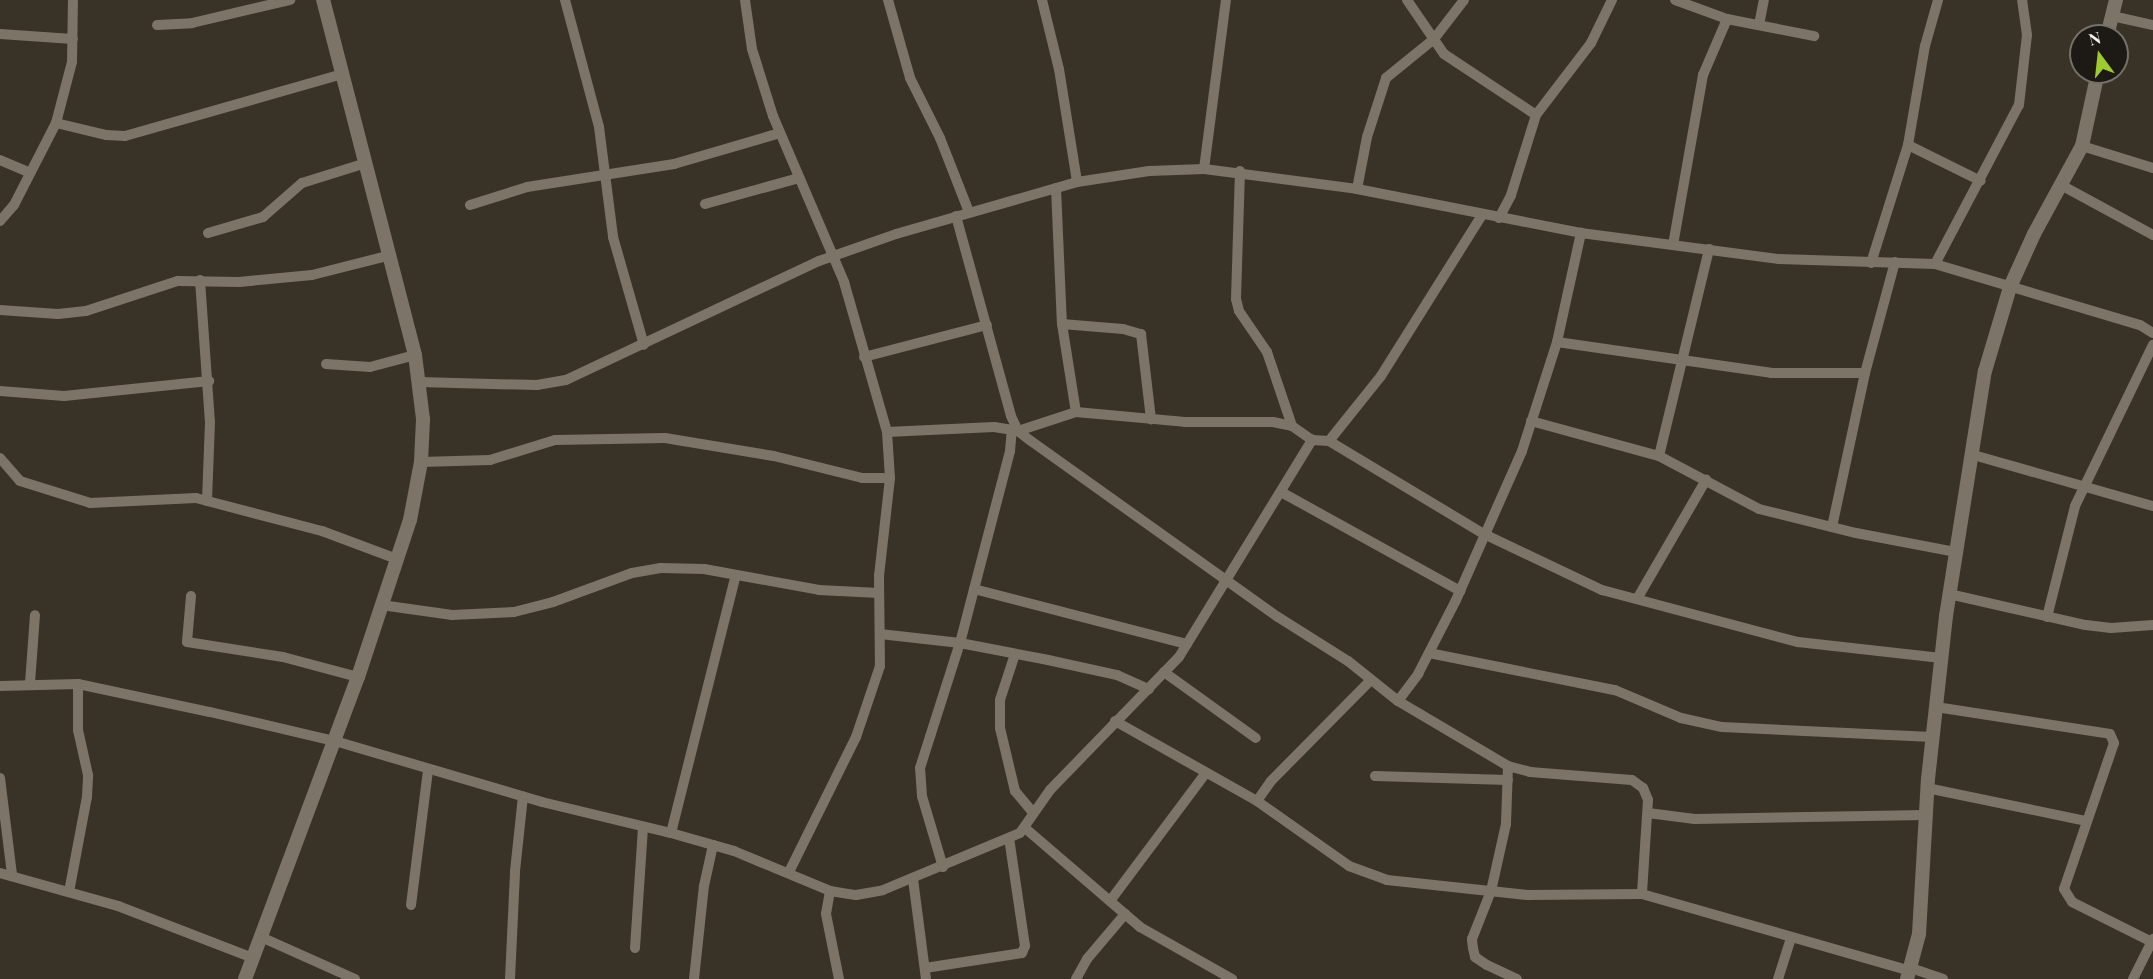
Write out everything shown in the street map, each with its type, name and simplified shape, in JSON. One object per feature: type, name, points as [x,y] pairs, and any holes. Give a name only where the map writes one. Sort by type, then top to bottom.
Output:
[{"type":"street","points":[[0,221],[30,173],[56,123],[72,62],[74,0]]},
{"type":"street","points":[[157,25],[192,23],[290,0]]},
{"type":"street","points":[[245,979],[358,677],[410,520],[421,462],[423,419],[415,355],[391,255],[323,0]]},
{"type":"street","points":[[565,0],[598,127],[613,237],[644,345]]},
{"type":"street","points":[[745,0],[752,49],[780,133],[835,255],[887,432],[890,478],[879,593],[880,666],[856,737],[789,872]]},
{"type":"street","points":[[888,0],[910,78],[940,138],[969,212]]},
{"type":"street","points":[[1042,0],[1059,69],[1077,182]]},
{"type":"street","points":[[1204,170],[1226,0]]},
{"type":"street","points":[[1407,0],[1444,54],[1536,115]]},
{"type":"street","points":[[1358,189],[1367,137],[1383,84],[1392,72],[1434,39],[1464,0]]},
{"type":"street","points":[[1499,218],[1511,195],[1536,115],[1591,43],[1612,0]]},
{"type":"street","points":[[1676,0],[1727,19],[1814,36]]},
{"type":"street","points":[[1758,25],[1764,0]]},
{"type":"street","points":[[1871,263],[1908,145],[1925,46],[1938,0]]},
{"type":"street","points":[[1935,264],[1981,181],[2019,105],[2027,35],[2022,0]]},
{"type":"street","points":[[2110,24],[2116,0]]},
{"type":"street","points":[[2112,16],[2153,25]]},
{"type":"street","points":[[1674,245],[1703,75],[1727,19]]},
{"type":"street","points":[[0,34],[73,39]]},
{"type":"street","points":[[56,123],[106,135],[126,136],[343,74]]},
{"type":"street","points":[[1909,973],[1920,934],[1927,788],[1949,594],[1985,371],[2010,287],[2082,146],[2095,84]]},
{"type":"street","points":[[470,205],[527,187],[674,164],[780,133]]},
{"type":"street","points":[[1908,145],[1981,181]]},
{"type":"street","points":[[2082,146],[2153,168]]},
{"type":"street","points":[[0,160],[30,173]]},
{"type":"street","points":[[208,232],[263,217],[302,183],[366,163]]},
{"type":"street","points":[[419,382],[537,385],[566,380],[835,255],[969,212],[1077,182],[1149,171],[1240,171],[1358,189],[1581,233],[1779,259],[1935,264],[2140,325],[2153,333]]},
{"type":"street","points":[[1240,171],[1236,299],[1239,311],[1267,352],[1292,426]]},
{"type":"street","points":[[705,204],[799,178]]},
{"type":"street","points":[[2061,185],[2153,235]]},
{"type":"street","points":[[1056,188],[1062,324],[1076,412]]},
{"type":"street","points":[[1329,441],[1381,376],[1482,215]]},
{"type":"street","points":[[943,867],[922,796],[920,768],[960,643],[1015,430],[956,216]]},
{"type":"street","points":[[1398,700],[1429,652],[1460,591],[1522,451],[1557,342],[1581,233]]},
{"type":"street","points":[[1659,456],[1684,363],[1709,249]]},
{"type":"street","points":[[0,310],[58,314],[86,310],[162,284],[200,280],[239,282],[312,275],[391,255]]},
{"type":"street","points":[[1832,527],[1865,373],[1895,262]]},
{"type":"street","points":[[200,280],[209,381],[207,501]]},
{"type":"street","points":[[1062,324],[1123,328],[1141,334],[1150,419]]},
{"type":"street","points":[[864,357],[987,325]]},
{"type":"street","points":[[1557,342],[1684,363],[1771,372],[1865,373]]},
{"type":"street","points":[[2047,616],[2075,506],[2087,487],[2153,345]]},
{"type":"street","points":[[326,364],[370,367],[415,355]]},
{"type":"street","points":[[0,391],[64,396],[209,381]]},
{"type":"street","points":[[887,432],[934,428],[1015,430],[1076,412],[1150,419],[1262,422],[1292,426],[1312,441],[1329,441],[1484,534],[1602,590],[1798,642],[1941,658]]},
{"type":"street","points":[[1531,421],[1659,456],[1759,509],[1832,527],[1956,552]]},
{"type":"street","points":[[1015,430],[1398,700],[1508,766],[1530,772],[1632,780],[1643,789],[1648,813],[1642,894]]},
{"type":"street","points":[[421,462],[490,460],[555,440],[665,438],[774,456],[862,478],[890,478]]},
{"type":"street","points":[[0,686],[30,683],[78,684],[335,741],[428,771],[713,845],[789,872],[830,891],[856,896],[913,879],[943,867],[1009,838],[1025,828],[1032,811],[1115,721],[1149,689],[1187,644],[1312,441]]},
{"type":"street","points":[[1970,454],[2153,506]]},
{"type":"street","points":[[0,458],[17,480],[90,503],[180,496],[322,531],[397,559]]},
{"type":"street","points":[[1637,598],[1706,480]]},
{"type":"street","points":[[1281,492],[1460,591]]},
{"type":"street","points":[[381,605],[452,615],[514,612],[553,602],[632,573],[704,569],[819,590],[879,593]]},
{"type":"street","points":[[672,833],[736,575]]},
{"type":"street","points":[[974,589],[1187,644]]},
{"type":"street","points":[[1949,594],[2111,628],[2153,624]]},
{"type":"street","points":[[191,596],[187,642],[283,657],[358,677]]},
{"type":"street","points":[[30,683],[35,615]]},
{"type":"street","points":[[880,634],[960,643],[1015,654],[1117,675],[1149,689]]},
{"type":"street","points":[[1429,652],[1615,690],[1681,718],[1722,727],[1932,737]]},
{"type":"street","points":[[1015,654],[1000,700],[1000,728],[1015,791],[1032,811]]},
{"type":"street","points":[[1164,672],[1256,738]]},
{"type":"street","points":[[1257,801],[1271,782],[1371,680]]},
{"type":"street","points":[[69,892],[87,786],[78,730],[78,684]]},
{"type":"street","points":[[1936,707],[2110,734],[2114,743],[2064,889],[2072,902],[2152,940],[2133,979]]},
{"type":"street","points":[[1115,721],[1205,774],[1257,801],[1349,867],[1419,886],[1591,897],[1642,894],[1909,973],[1943,979]]},
{"type":"street","points":[[1508,766],[1506,825],[1491,891],[1473,939],[1473,948],[1481,961],[1516,979]]},
{"type":"street","points":[[411,905],[428,771]]},
{"type":"street","points":[[1110,901],[1205,774]]},
{"type":"street","points":[[1375,776],[1508,780]]},
{"type":"street","points":[[0,778],[6,874],[118,906],[253,958]]},
{"type":"street","points":[[1927,788],[2087,821]]},
{"type":"street","points":[[510,979],[514,871],[523,796]]},
{"type":"street","points":[[1648,813],[1695,819],[1925,815]]},
{"type":"street","points":[[636,948],[643,827]]},
{"type":"street","points":[[1025,828],[1140,927],[1213,975],[1232,979]]},
{"type":"street","points":[[913,879],[925,974],[1022,953],[1025,946],[1009,838]]},
{"type":"street","points":[[694,979],[704,886],[713,845]]},
{"type":"street","points":[[830,891],[826,915],[839,979]]},
{"type":"street","points":[[1076,979],[1087,959],[1125,914]]},
{"type":"street","points":[[261,937],[355,979]]},
{"type":"street","points":[[1778,979],[1791,938]]}]
